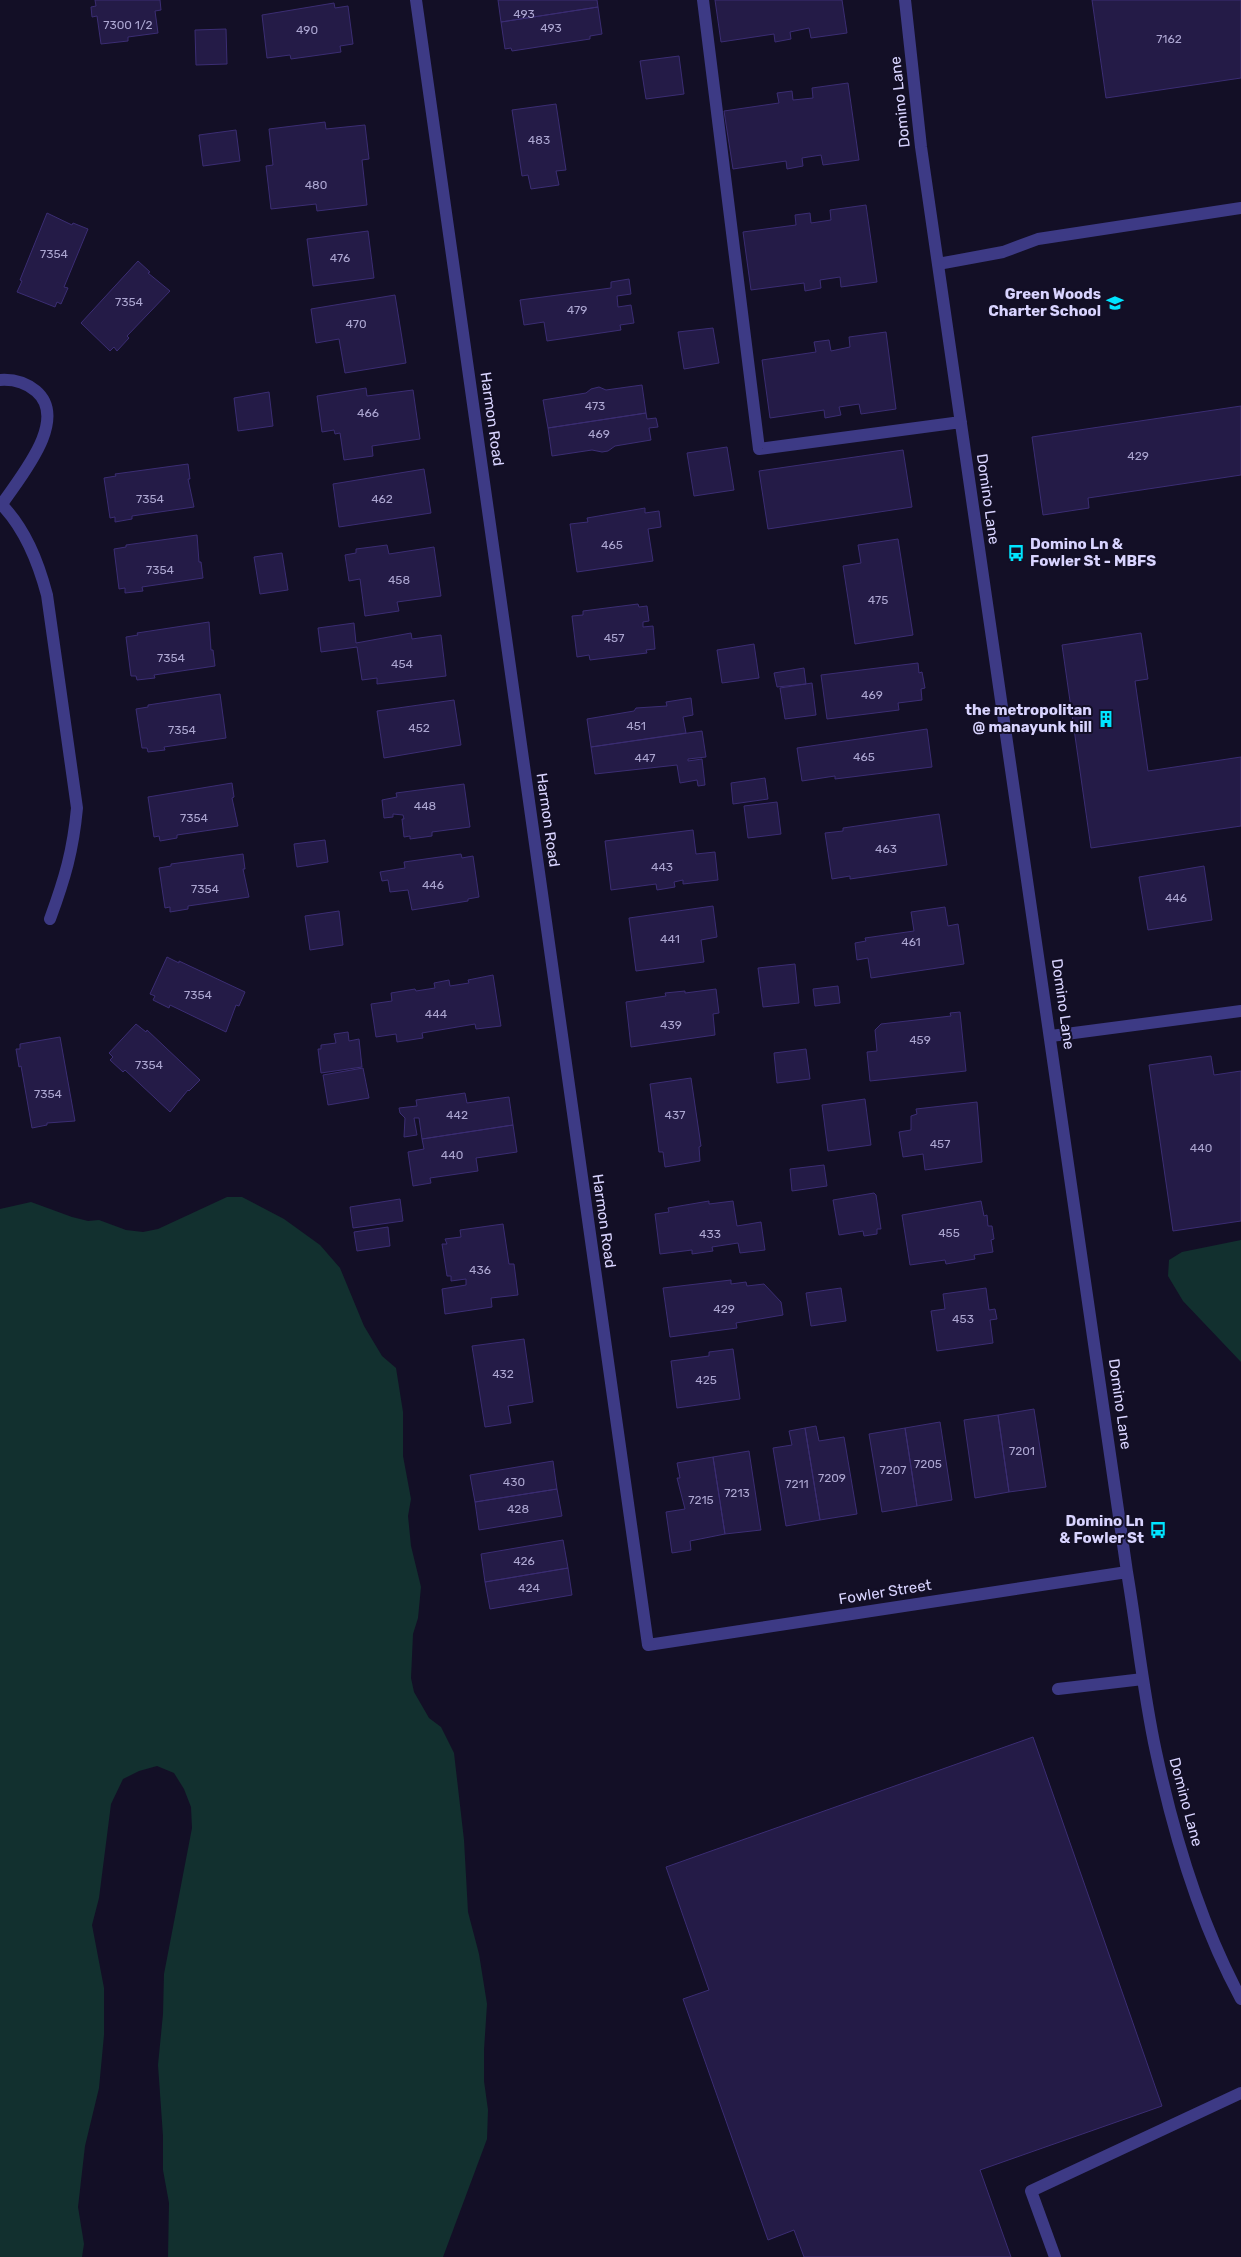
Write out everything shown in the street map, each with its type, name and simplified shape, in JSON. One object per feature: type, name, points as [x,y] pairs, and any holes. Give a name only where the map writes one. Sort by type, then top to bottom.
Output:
[{"type":"street","name":"Harmon Road","points":[[416,0],[648,1645]]},
{"type":"street","points":[[703,0],[759,449],[961,422]]},
{"type":"street","name":"Domino Lane","points":[[905,0],[921,147],[1127,1572],[1155,1751],[1189,1873],[1211,1934],[1241,1999]]},
{"type":"street","points":[[938,264],[1004,252],[1038,239],[1241,208]]},
{"type":"street","points":[[0,380],[13,380],[28,385],[41,396],[47,411],[48,424],[42,442],[32,460],[1,503],[25,536],[39,566],[47,595],[77,808],[74,840],[67,874],[50,919]]},
{"type":"street","points":[[1051,1036],[1241,1011]]},
{"type":"street","name":"Fowler Street","points":[[648,1645],[1127,1572]]},
{"type":"street","points":[[1058,1689],[1144,1679]]},
{"type":"street","points":[[1055,2257],[1031,2191],[1241,2093]]},
{"type":"green space","points":[[227,1197],[242,1197],[284,1219],[320,1245],[340,1268],[364,1326],[382,1356],[396,1368],[403,1412],[403,1456],[411,1499],[408,1516],[411,1546],[421,1587],[418,1618],[413,1634],[411,1678],[414,1692],[429,1718],[441,1727],[454,1753],[464,1840],[468,1912],[479,1954],[487,2004],[484,2081],[488,2110],[487,2139],[443,2257],[168,2257],[169,2203],[163,2170],[163,2136],[158,2065],[163,2014],[164,1974],[192,1828],[191,1807],[184,1789],[174,1773],[157,1766],[139,1771],[123,1779],[111,1804],[99,1898],[92,1925],[104,1988],[104,2035],[99,2088],[85,2146],[78,2207],[84,2244],[82,2257],[0,2257],[0,1209],[31,1202],[72,1217],[88,1221],[99,1220],[126,1230],[143,1232],[158,1229]]},
{"type":"green space","points":[[1241,1240],[1241,1362],[1183,1301],[1168,1276],[1169,1260],[1182,1252]]},
{"type":"building","points":[[95,0],[160,0],[161,10],[155,11],[158,33],[128,37],[128,41],[101,44],[97,16],[92,17],[91,7],[96,6]]},
{"type":"building","points":[[498,0],[597,0],[598,7],[501,22]]},
{"type":"building","points":[[715,0],[842,0],[847,33],[811,38],[809,28],[790,32],[791,39],[775,42],[774,34],[721,42]]},
{"type":"building","points":[[1092,0],[1241,0],[1241,78],[1106,98]]},
{"type":"building","points":[[334,3],[335,8],[348,6],[353,44],[340,46],[341,52],[291,59],[290,55],[267,58],[262,15]]},
{"type":"building","points":[[598,7],[602,34],[590,36],[590,39],[512,51],[511,48],[505,49],[501,22]]},
{"type":"building","points":[[226,29],[227,64],[196,65],[195,30]]},
{"type":"building","points":[[679,56],[684,94],[646,99],[640,61]]},
{"type":"building","points":[[848,83],[859,160],[823,165],[821,155],[802,158],[803,166],[787,169],[786,161],[733,169],[724,111],[779,103],[777,93],[792,91],[793,100],[813,98],[812,88]]},
{"type":"building","points":[[556,104],[566,170],[556,171],[559,185],[531,189],[528,175],[522,176],[512,110]]},
{"type":"building","points":[[325,122],[326,129],[365,125],[369,159],[362,160],[367,205],[317,211],[316,204],[271,209],[266,166],[273,165],[269,129]]},
{"type":"building","points":[[236,130],[240,161],[203,166],[199,135]]},
{"type":"building","points":[[866,205],[877,282],[841,287],[840,277],[820,280],[821,288],[805,291],[804,283],[751,290],[743,232],[796,225],[795,215],[810,213],[811,223],[831,220],[830,210]]},
{"type":"building","points":[[47,213],[72,225],[73,223],[88,229],[64,287],[68,288],[61,304],[57,302],[55,307],[17,292]]},
{"type":"building","points":[[368,231],[374,278],[313,286],[307,239]]},
{"type":"building","points":[[138,261],[150,272],[148,273],[170,291],[127,336],[129,338],[117,351],[114,347],[110,351],[81,323]]},
{"type":"building","points":[[629,279],[631,294],[617,296],[618,307],[631,305],[634,323],[620,325],[621,330],[547,341],[544,322],[524,325],[520,300],[611,288],[611,282]]},
{"type":"building","points":[[395,295],[406,363],[345,373],[339,339],[316,343],[311,309]]},
{"type":"building","points":[[713,328],[719,363],[684,369],[678,332]]},
{"type":"building","points":[[886,332],[896,409],[861,414],[859,404],[839,407],[841,415],[825,418],[824,410],[770,418],[762,360],[816,352],[814,342],[829,340],[831,351],[850,347],[849,337]]},
{"type":"building","points":[[642,385],[646,413],[548,428],[543,400],[586,393],[591,389],[599,387],[606,390]]},
{"type":"building","points":[[366,388],[367,396],[413,390],[420,439],[372,446],[373,456],[344,460],[340,433],[335,434],[334,430],[322,432],[317,396]]},
{"type":"building","points":[[269,392],[273,426],[238,431],[234,398]]},
{"type":"building","points":[[1241,406],[1241,475],[1088,498],[1089,508],[1043,515],[1032,437]]},
{"type":"building","points":[[646,413],[647,419],[656,418],[658,427],[649,428],[651,440],[615,446],[608,451],[602,452],[592,450],[552,456],[548,428]]},
{"type":"building","points":[[727,447],[734,490],[694,496],[687,453]]},
{"type":"building","points":[[903,450],[912,507],[768,529],[759,471]]},
{"type":"building","points":[[188,464],[190,479],[188,479],[194,507],[132,516],[132,519],[115,522],[115,517],[110,518],[104,478],[116,476],[115,474]]},
{"type":"building","points":[[424,469],[431,513],[339,527],[333,484]]},
{"type":"building","points":[[645,508],[645,513],[659,511],[661,527],[648,529],[653,561],[577,572],[570,524],[588,522],[587,518]]},
{"type":"building","points":[[197,535],[199,562],[201,562],[203,578],[142,587],[143,591],[125,593],[125,588],[119,589],[114,549],[126,547],[126,545]]},
{"type":"building","points":[[898,539],[913,635],[855,644],[843,566],[861,563],[858,545]]},
{"type":"building","points":[[387,545],[389,554],[434,547],[441,596],[397,602],[399,611],[365,616],[360,579],[349,581],[345,555],[356,553],[356,549]]},
{"type":"building","points":[[282,553],[288,590],[260,594],[254,557]]},
{"type":"building","points":[[638,604],[639,607],[647,606],[649,621],[643,622],[643,627],[653,626],[655,649],[646,650],[647,653],[590,660],[589,655],[577,657],[572,616],[583,615],[583,611]]},
{"type":"building","points":[[209,622],[211,650],[213,650],[215,666],[154,675],[155,678],[137,680],[136,676],[131,676],[126,637],[138,635],[137,633]]},
{"type":"building","points":[[354,623],[356,643],[411,633],[412,639],[441,635],[446,676],[377,684],[377,678],[362,680],[357,647],[321,652],[318,628]]},
{"type":"building","name":"the metropolitan @ manayunk hill","points":[[1141,633],[1148,679],[1135,681],[1148,771],[1241,757],[1241,826],[1091,848],[1062,645]]},
{"type":"building","points":[[754,644],[759,678],[722,683],[717,650]]},
{"type":"building","points":[[918,663],[919,673],[922,672],[925,688],[921,689],[922,700],[898,703],[899,710],[827,719],[821,675]]},
{"type":"building","points":[[804,668],[806,684],[777,687],[774,673]]},
{"type":"building","points":[[812,683],[816,715],[785,719],[780,688]]},
{"type":"building","points":[[220,694],[226,738],[164,747],[165,750],[148,752],[147,748],[142,748],[136,709],[148,707],[148,705]]},
{"type":"building","points":[[691,698],[693,715],[683,717],[686,733],[591,747],[587,719],[634,711],[636,708],[667,706],[666,702]]},
{"type":"building","points":[[454,700],[461,745],[384,758],[377,711]]},
{"type":"building","points":[[927,729],[932,767],[835,779],[835,776],[802,781],[797,748]]},
{"type":"building","points":[[702,731],[706,757],[688,759],[688,761],[702,759],[705,785],[698,786],[697,780],[680,783],[677,765],[595,774],[591,747]]},
{"type":"building","points":[[765,778],[768,799],[733,804],[731,783]]},
{"type":"building","points":[[232,783],[234,797],[232,798],[238,826],[177,835],[177,838],[160,841],[159,836],[154,837],[148,797]]},
{"type":"building","points":[[464,784],[470,827],[432,832],[432,836],[410,839],[410,836],[404,837],[403,815],[393,814],[393,817],[384,818],[382,800],[397,797],[396,793]]},
{"type":"building","points":[[777,802],[781,834],[748,838],[744,806]]},
{"type":"building","points":[[939,814],[947,865],[850,879],[850,876],[832,879],[825,833],[843,831],[843,828]]},
{"type":"building","points":[[693,830],[696,854],[715,852],[718,880],[683,884],[683,880],[674,882],[675,887],[657,890],[656,884],[611,890],[605,841]]},
{"type":"building","points":[[325,840],[328,862],[297,867],[294,844]]},
{"type":"building","points":[[243,854],[245,869],[243,869],[249,897],[188,906],[188,909],[170,912],[170,907],[165,908],[159,868],[171,866],[171,864]]},
{"type":"building","points":[[461,854],[462,858],[473,856],[479,897],[468,899],[468,901],[412,910],[408,890],[390,892],[388,880],[382,881],[380,872],[405,868],[404,862]]},
{"type":"building","points":[[1204,866],[1212,920],[1148,930],[1139,877]]},
{"type":"building","points":[[713,906],[717,937],[701,940],[704,962],[636,971],[629,918]]},
{"type":"building","points":[[945,907],[948,926],[958,924],[964,964],[871,978],[868,958],[857,960],[855,943],[866,941],[865,938],[914,931],[911,912]]},
{"type":"building","points":[[339,911],[343,945],[310,950],[305,916]]},
{"type":"building","points":[[167,957],[245,992],[239,1006],[236,1005],[226,1032],[170,1005],[169,1008],[153,1000],[155,996],[150,994]]},
{"type":"building","points":[[795,964],[799,1003],[763,1007],[758,968]]},
{"type":"building","points":[[493,975],[501,1026],[476,1029],[475,1024],[422,1033],[423,1038],[397,1042],[396,1034],[376,1037],[371,1004],[392,1001],[391,993],[435,988],[434,983],[449,980],[450,986],[469,983],[468,980]]},
{"type":"building","points":[[838,986],[840,1003],[815,1006],[813,989]]},
{"type":"building","points":[[716,989],[719,1013],[713,1014],[715,1035],[631,1047],[626,1002],[666,996],[665,993],[685,991],[685,993]]},
{"type":"building","points":[[960,1012],[966,1071],[870,1081],[867,1052],[877,1051],[875,1030],[881,1024],[951,1016],[950,1013]]},
{"type":"building","points":[[136,1024],[146,1032],[147,1030],[200,1080],[188,1090],[170,1112],[125,1070],[123,1072],[110,1060],[113,1057],[109,1053]]},
{"type":"building","points":[[348,1032],[349,1041],[359,1039],[362,1067],[321,1073],[318,1049],[321,1049],[321,1045],[336,1043],[334,1034]]},
{"type":"building","points":[[60,1037],[75,1121],[47,1123],[47,1125],[32,1128],[21,1066],[19,1067],[16,1049],[20,1049],[20,1044]]},
{"type":"building","points":[[806,1049],[810,1079],[777,1083],[774,1053]]},
{"type":"building","points":[[1211,1056],[1214,1075],[1241,1071],[1241,1221],[1173,1231],[1149,1065]]},
{"type":"building","points":[[363,1068],[369,1098],[328,1105],[323,1075]]},
{"type":"building","points":[[691,1078],[701,1146],[699,1147],[700,1161],[665,1167],[663,1152],[659,1152],[650,1084]]},
{"type":"building","points":[[465,1093],[467,1103],[509,1097],[513,1125],[422,1139],[419,1118],[414,1118],[417,1135],[404,1137],[405,1118],[400,1113],[399,1108],[417,1106],[416,1100]]},
{"type":"building","points":[[865,1099],[871,1145],[828,1151],[822,1105]]},
{"type":"building","points":[[977,1102],[982,1162],[925,1170],[923,1154],[903,1157],[899,1132],[911,1130],[911,1116],[917,1114],[916,1109]]},
{"type":"building","points":[[513,1125],[517,1152],[476,1158],[478,1171],[430,1178],[431,1183],[413,1186],[408,1152],[424,1149],[422,1139]]},
{"type":"building","points":[[824,1165],[827,1186],[792,1191],[790,1169]]},
{"type":"building","points":[[874,1193],[876,1195],[881,1229],[877,1229],[877,1234],[864,1236],[863,1231],[839,1235],[833,1200]]},
{"type":"building","points":[[400,1199],[403,1221],[353,1228],[350,1207]]},
{"type":"building","points":[[709,1201],[709,1204],[733,1201],[737,1226],[761,1222],[765,1250],[740,1253],[738,1243],[712,1247],[713,1251],[692,1254],[692,1250],[660,1254],[655,1214],[669,1212],[668,1208]]},
{"type":"building","points":[[981,1201],[984,1216],[987,1215],[988,1226],[992,1226],[994,1239],[991,1240],[993,1252],[974,1255],[975,1259],[946,1264],[945,1260],[910,1265],[902,1215]]},
{"type":"building","points":[[503,1224],[509,1264],[514,1264],[518,1295],[491,1298],[492,1307],[445,1314],[442,1289],[466,1285],[466,1279],[451,1281],[451,1276],[447,1276],[442,1244],[447,1244],[445,1239],[461,1237],[460,1230]]},
{"type":"building","points":[[388,1227],[390,1246],[357,1251],[354,1232]]},
{"type":"building","points":[[731,1280],[731,1284],[746,1282],[747,1286],[764,1284],[781,1302],[783,1315],[736,1323],[737,1328],[670,1337],[663,1288]]},
{"type":"building","points":[[841,1288],[846,1321],[811,1326],[806,1293]]},
{"type":"building","points":[[986,1288],[989,1310],[995,1309],[997,1319],[990,1320],[993,1343],[937,1351],[931,1311],[945,1309],[943,1294]]},
{"type":"building","points":[[524,1339],[533,1402],[508,1406],[511,1423],[485,1427],[472,1346]]},
{"type":"building","points":[[733,1349],[740,1399],[677,1408],[671,1361],[709,1356],[709,1352]]},
{"type":"building","points":[[1034,1409],[1046,1487],[1009,1492],[998,1415]]},
{"type":"building","points":[[998,1415],[1009,1492],[975,1498],[964,1420]]},
{"type":"building","points":[[940,1422],[952,1500],[917,1506],[905,1428]]},
{"type":"building","points":[[816,1426],[819,1441],[844,1437],[857,1514],[820,1520],[805,1428]]},
{"type":"building","points":[[805,1428],[820,1520],[786,1526],[773,1448],[792,1445],[789,1431]]},
{"type":"building","points":[[905,1428],[917,1506],[882,1512],[869,1434]]},
{"type":"building","points":[[749,1451],[761,1530],[725,1534],[713,1457]]},
{"type":"building","points":[[713,1457],[725,1534],[690,1541],[691,1550],[672,1553],[666,1512],[685,1509],[677,1478],[680,1478],[677,1463]]},
{"type":"building","points":[[553,1461],[557,1489],[475,1502],[470,1475]]},
{"type":"building","points":[[557,1489],[562,1516],[479,1530],[475,1502]]},
{"type":"building","points":[[563,1540],[568,1568],[485,1582],[481,1554]]},
{"type":"building","points":[[568,1568],[572,1595],[490,1609],[485,1582]]},
{"type":"building","points":[[1033,1737],[1162,2106],[980,2170],[1011,2257],[804,2257],[794,2230],[768,2240],[683,1999],[709,1990],[666,1867]]},
{"type":"place","name":"Green Woods Charter School","points":[[1115,303]]},
{"type":"place","name":"Domino Ln & Fowler St - MBFS","points":[[1016,553]]},
{"type":"place","name":"the metropolitan @ manayunk hill","points":[[1106,719]]},
{"type":"place","name":"Domino Ln & Fowler St","points":[[1158,1530]]}]
